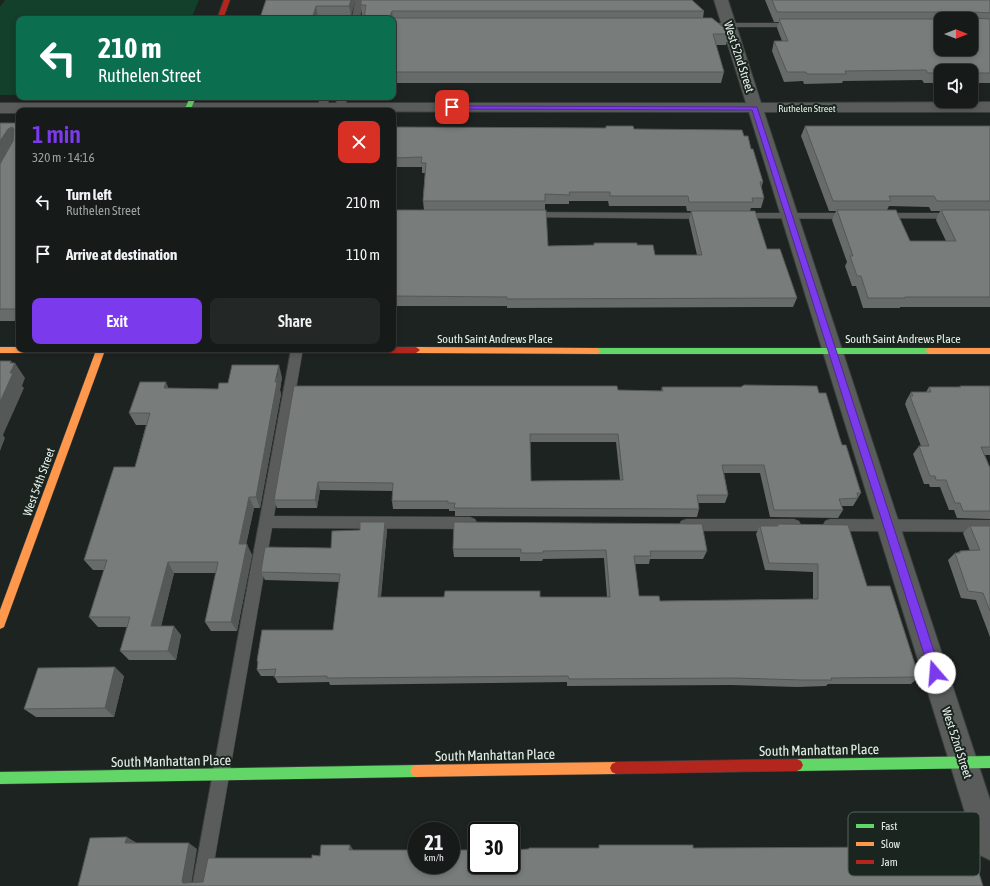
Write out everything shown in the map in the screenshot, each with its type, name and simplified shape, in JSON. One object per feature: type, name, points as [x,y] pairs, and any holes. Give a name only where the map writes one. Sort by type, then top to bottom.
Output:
[{"type":"street","points":[[221,16],[227,0]]},
{"type":"street","name":"West 52nd Street","points":[[721,0],[720,25],[755,108],[979,812]]},
{"type":"street","name":"Ruthelen Street","points":[[100,108],[324,102],[341,105],[755,108],[990,107]]},
{"type":"street","name":"Ruthelen Street","points":[[0,108],[16,109]]},
{"type":"street","name":"South Saint Andrews Place","points":[[0,350],[16,350]]},
{"type":"street","name":"South Saint Andrews Place","points":[[396,350],[990,351]]},
{"type":"street","name":"West 54th Street","points":[[0,624],[99,352]]},
{"type":"street","name":"South Manhattan Place","points":[[0,778],[990,762]]},
{"type":"street","name":"West 52nd Street","points":[[980,814],[990,845]]},
{"type":"lane","points":[[356,16],[359,0]]},
{"type":"lane","points":[[720,25],[807,25]]},
{"type":"lane","points":[[520,215],[990,216]]},
{"type":"lane","points":[[201,886],[297,352]]},
{"type":"lane","points":[[266,522],[482,523]]},
{"type":"lane","points":[[673,525],[990,526]]},
{"type":"green space","points":[[5,0],[199,0],[192,16],[16,16],[16,95],[0,95],[0,7]]},
{"type":"building","points":[[266,0],[351,0],[349,6],[316,6],[313,16],[261,15]]},
{"type":"building","points":[[361,0],[692,0],[704,11],[392,11],[390,16],[364,16],[366,5],[361,5]]},
{"type":"building","points":[[772,0],[990,0],[990,13],[777,12]]},
{"type":"building","points":[[396,18],[712,18],[728,31],[729,34],[713,34],[724,72],[396,72]]},
{"type":"building","points":[[978,18],[990,19],[990,73],[978,73],[978,64],[934,64],[934,73],[928,73],[926,70],[845,71],[846,74],[807,74],[806,72],[787,72],[774,41],[788,41],[779,19],[934,19],[934,56],[978,56]]},
{"type":"building","points":[[0,123],[16,123],[16,309],[0,309],[0,164],[13,141],[14,129],[12,127],[8,129],[0,141]]},
{"type":"building","points":[[606,126],[633,126],[634,129],[742,130],[744,136],[748,136],[751,149],[753,149],[763,182],[760,182],[764,198],[752,198],[753,202],[689,202],[688,196],[610,196],[610,192],[569,192],[570,195],[545,194],[545,201],[423,201],[426,163],[421,163],[422,157],[396,158],[396,127],[606,128]]},
{"type":"building","points":[[805,126],[990,126],[990,201],[937,201],[934,196],[889,196],[891,201],[833,201]]},
{"type":"building","points":[[396,210],[546,210],[548,246],[594,245],[594,243],[637,243],[637,245],[653,245],[655,255],[702,255],[691,211],[755,211],[767,249],[780,249],[797,298],[507,299],[507,297],[396,296]]},
{"type":"building","points":[[837,210],[896,210],[910,241],[956,241],[941,210],[990,210],[990,297],[868,298],[861,276],[857,276],[850,256],[853,256]]},
{"type":"building","points":[[0,361],[11,361],[10,363],[15,363],[10,373],[13,373],[0,402]]},
{"type":"building","points":[[232,365],[279,365],[256,497],[249,497],[239,544],[247,544],[231,622],[205,622],[218,562],[168,562],[151,626],[174,626],[168,651],[120,651],[130,617],[89,617],[107,560],[84,560],[114,467],[135,467],[150,413],[129,413],[140,382],[166,382],[164,388],[218,389],[219,383],[228,383]]},
{"type":"building","points":[[744,385],[817,386],[819,393],[826,393],[842,445],[846,445],[861,493],[857,493],[858,498],[839,499],[843,510],[774,510],[764,465],[722,465],[728,495],[697,495],[699,509],[454,508],[455,503],[448,503],[448,501],[392,501],[393,483],[318,482],[315,500],[274,500],[294,386],[617,386],[618,390],[663,391],[662,387],[741,387]],"holes":[[[530,434],[618,434],[623,480],[531,481]]]},
{"type":"building","points":[[960,386],[990,386],[990,447],[981,447],[990,468],[990,511],[963,511],[960,503],[955,503],[946,480],[936,480],[935,476],[930,476],[919,446],[929,446],[910,396],[913,396],[911,392],[931,392],[929,387],[961,387]]},
{"type":"building","points":[[360,522],[385,522],[378,597],[444,597],[445,591],[540,591],[540,597],[610,597],[606,550],[543,551],[543,553],[521,553],[521,549],[453,549],[454,522],[702,524],[707,551],[650,551],[651,556],[634,556],[639,596],[659,596],[660,601],[818,599],[818,564],[769,563],[760,526],[778,526],[778,524],[848,525],[867,586],[890,586],[919,677],[831,678],[832,680],[736,678],[569,679],[568,676],[327,678],[327,676],[274,677],[276,669],[257,670],[262,630],[333,630],[340,574],[261,572],[265,547],[331,548],[332,531],[360,530]]},
{"type":"building","points":[[970,526],[990,526],[990,611],[983,593],[968,591],[955,553],[960,553],[960,551],[980,550]]},
{"type":"building","points":[[115,667],[105,708],[24,709],[38,668]]},
{"type":"building","points":[[127,837],[125,843],[189,843],[182,881],[183,883],[203,882],[208,858],[312,858],[312,855],[320,856],[321,845],[350,845],[349,850],[408,850],[408,874],[460,874],[460,850],[468,850],[468,874],[520,874],[520,850],[529,848],[599,848],[599,845],[693,845],[693,848],[848,847],[848,876],[980,876],[983,886],[78,886],[90,838]]},
{"type":"traffic: fast","points":[[188,108],[192,100]]},
{"type":"traffic: fast","points":[[597,351],[929,351]]},
{"type":"traffic: fast","points":[[797,765],[990,762]]},
{"type":"traffic: fast","points":[[0,778],[416,771]]},
{"type":"traffic: slow","points":[[0,350],[16,350]]},
{"type":"traffic: slow","points":[[416,350],[597,351]]},
{"type":"traffic: slow","points":[[929,351],[990,351]]},
{"type":"traffic: slow","points":[[0,624],[100,352]]},
{"type":"traffic: slow","points":[[416,771],[616,768]]},
{"type":"traffic: jam","points":[[221,16],[227,0]]},
{"type":"traffic: jam","points":[[396,350],[416,350]]},
{"type":"traffic: jam","points":[[616,768],[797,765]]},
{"type":"route","points":[[452,107],[755,108],[935,673]]}]
